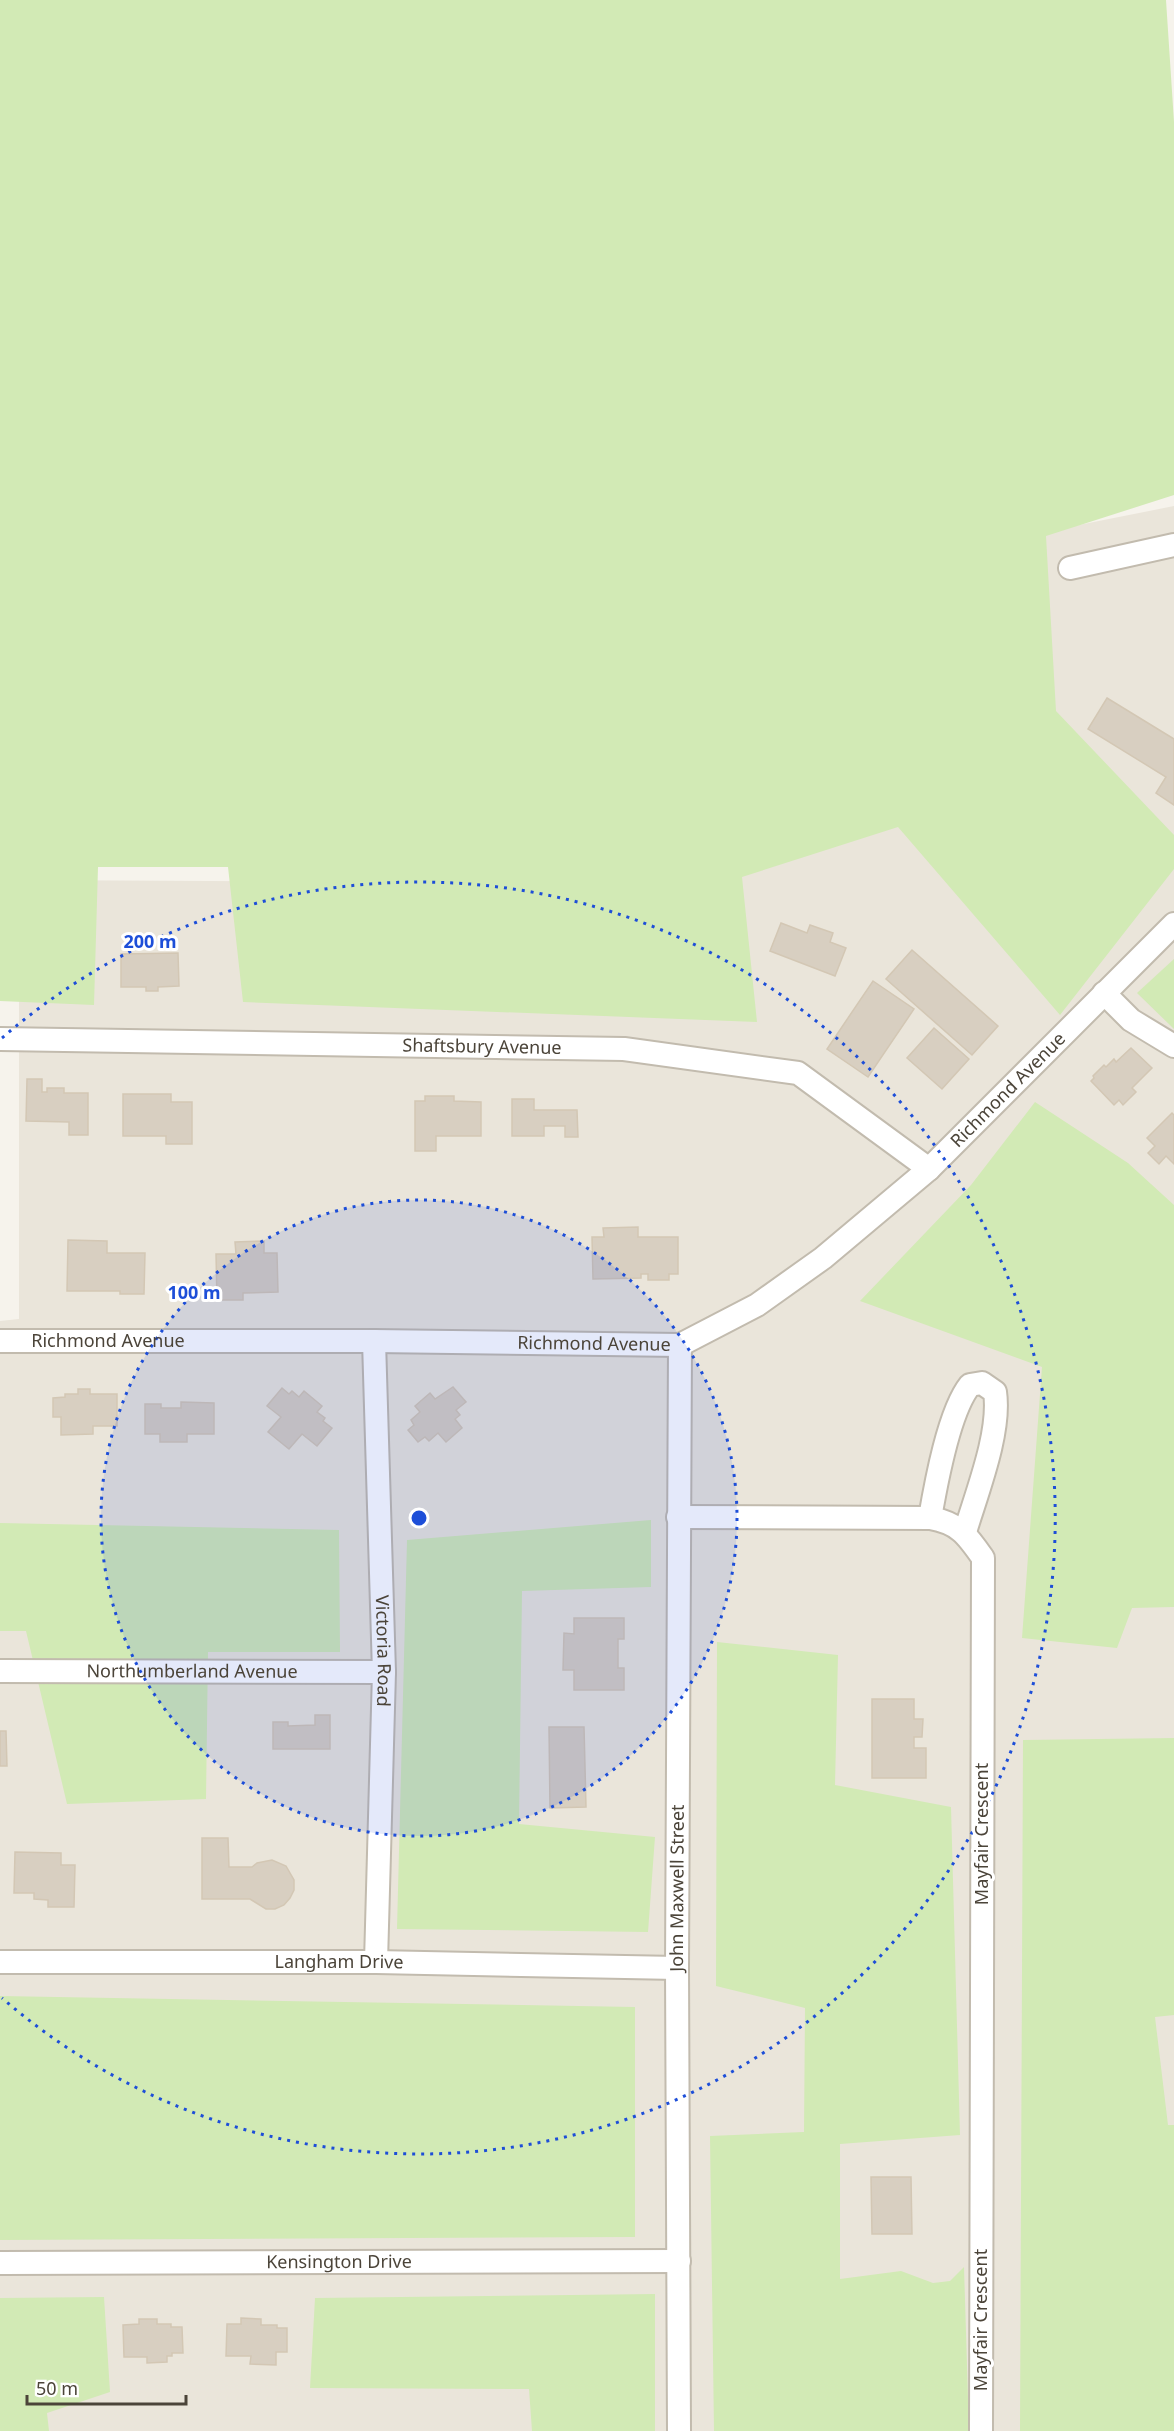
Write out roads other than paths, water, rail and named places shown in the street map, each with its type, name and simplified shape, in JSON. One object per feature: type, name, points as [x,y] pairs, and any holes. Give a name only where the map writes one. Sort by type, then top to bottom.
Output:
[{"type":"street","points":[[1070,568],[1174,545]]},
{"type":"street","name":"Richmond Avenue","points":[[0,1341],[374,1341],[680,1345],[757,1305],[823,1258],[929,1169],[1174,924]]},
{"type":"street","points":[[1104,993],[1131,1020],[1174,1046]]},
{"type":"street","name":"Shaftsbury Avenue","points":[[0,1039],[624,1049],[786,1071],[798,1073],[929,1169]]},
{"type":"street","name":"Victoria Road","points":[[374,1341],[384,1672],[376,1962]]},
{"type":"street","name":"John Maxwell Street","points":[[679,2431],[677,1968],[680,1345]]},
{"type":"street","points":[[930,1518],[937,1478],[961,1396],[970,1385],[982,1383],[995,1392],[998,1408],[985,1467],[965,1532]]},
{"type":"street","name":"Mayfair Crescent","points":[[678,1517],[930,1518],[945,1520],[965,1532],[983,1558],[981,2431]]},
{"type":"street","name":"Northumberland Avenue","points":[[0,1671],[384,1672]]},
{"type":"street","name":"Langham Drive","points":[[0,1962],[376,1962],[677,1968]]},
{"type":"street","name":"Kensington Drive","points":[[0,2263],[679,2261]]}]
